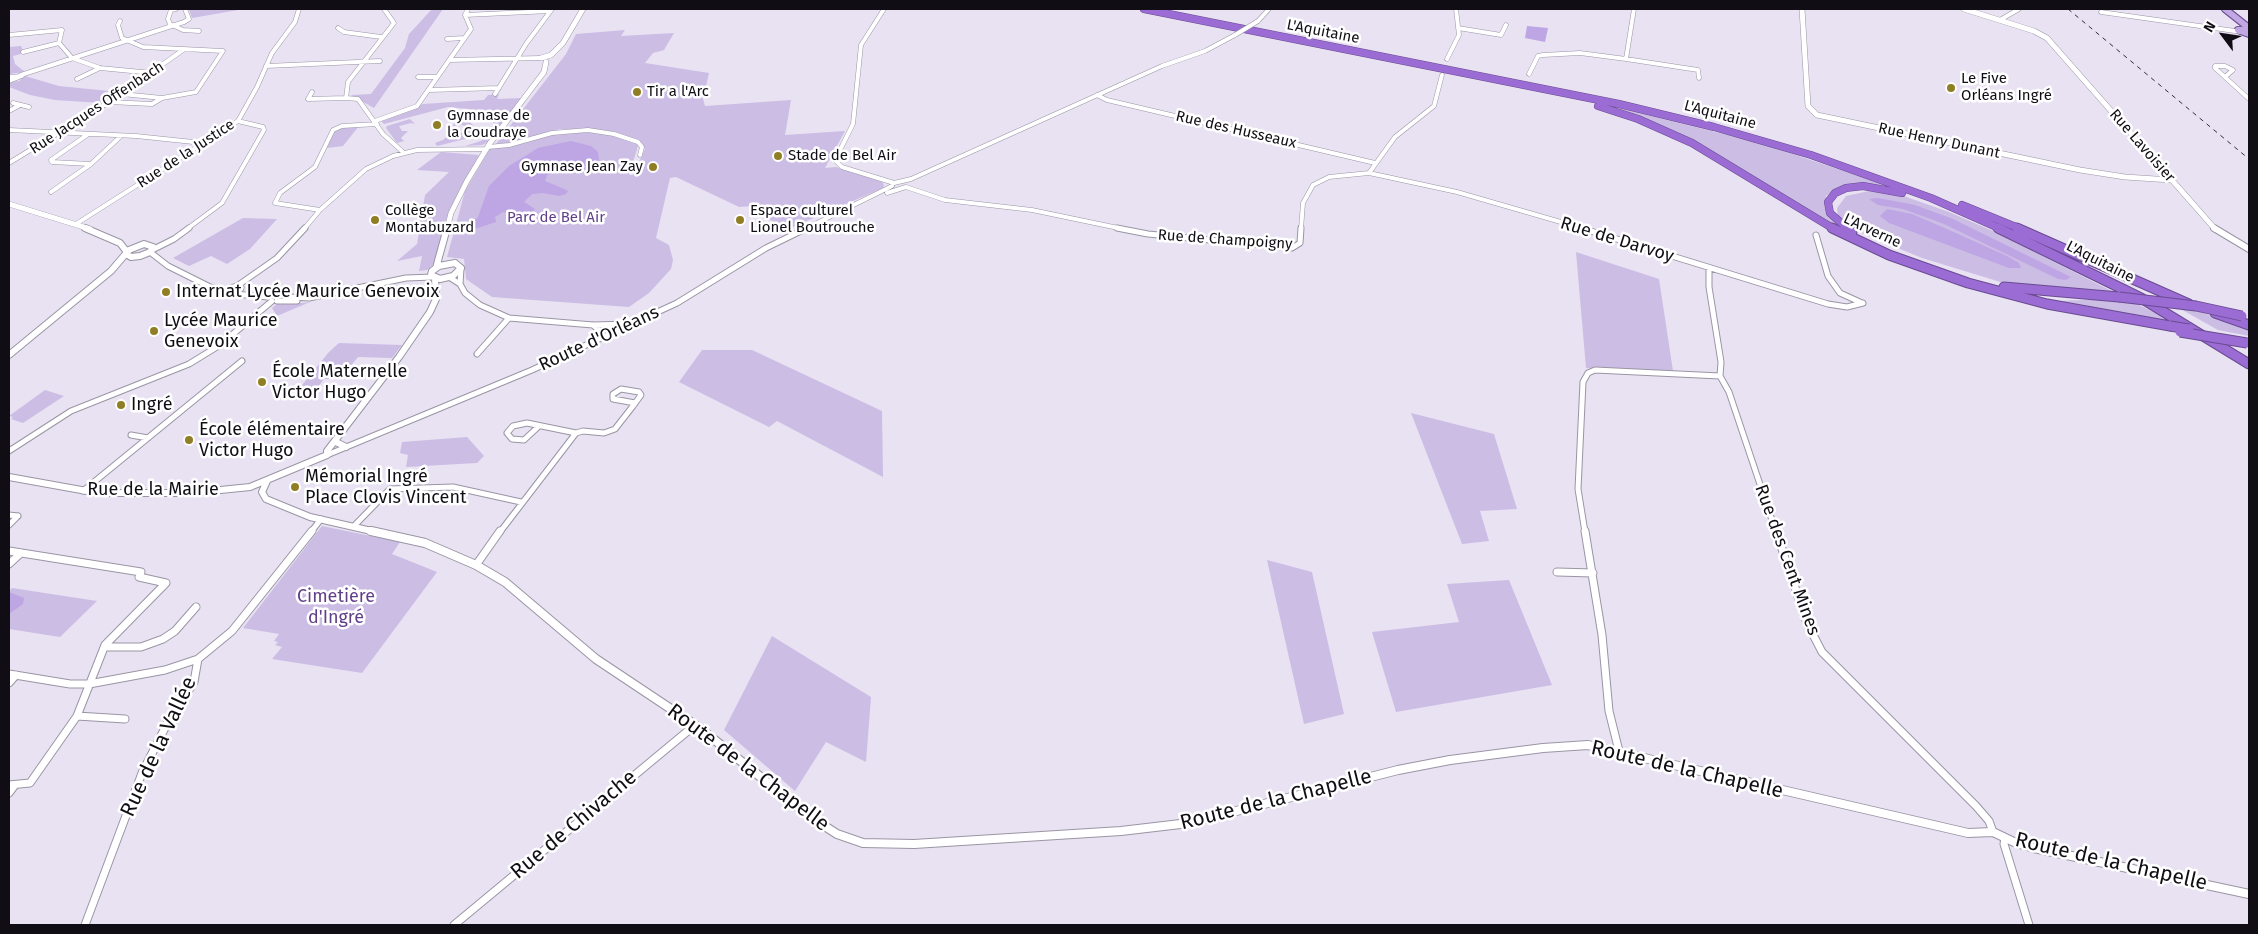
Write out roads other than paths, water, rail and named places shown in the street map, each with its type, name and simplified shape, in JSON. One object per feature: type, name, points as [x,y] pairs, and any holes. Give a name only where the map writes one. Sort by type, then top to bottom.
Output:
[{"type":"highway","name":"L'Aquitaine","points":[[1144,9],[1638,108],[1753,137],[1876,178],[1988,223],[2118,286],[2249,364]]},
{"type":"highway","name":"L'Aquitaine","points":[[1169,9],[1584,93],[1698,118],[1808,149],[1936,195],[2102,272],[2183,317],[2249,357]]},
{"type":"highway","name":"L'Arverne","points":[[1507,83],[1586,102],[1650,124],[1703,148],[1769,190],[1855,240],[1944,275],[2048,304],[2236,337],[2248,342]]},
{"type":"highway","points":[[1988,223],[1974,220],[1907,195],[1877,188],[1846,188],[1835,193],[1828,202],[1830,213],[1834,219],[1851,231],[1964,276],[2017,289],[2119,297],[2196,306],[2246,317]]},
{"type":"highway","points":[[1769,190],[1776,198],[1840,236],[1930,276],[1967,288],[2042,307],[2180,332],[2248,342]]},
{"type":"highway","points":[[1936,195],[2060,244],[2196,307],[2249,325]]},
{"type":"main road","points":[[2217,9],[2245,31]]},
{"type":"main road","points":[[2225,9],[2245,31]]},
{"type":"street","points":[[176,9],[171,10],[168,19],[172,26],[199,31]]},
{"type":"street","points":[[9,77],[21,75],[188,20],[185,9]]},
{"type":"street","name":"Rue de la Justice","points":[[76,224],[238,121],[246,110],[275,48],[295,22],[298,9]]},
{"type":"street","points":[[346,98],[348,82],[394,22],[384,9]]},
{"type":"street","points":[[320,210],[277,205],[275,203],[280,193],[315,167],[333,130],[342,126],[376,123],[418,106],[471,29],[465,15],[468,9]]},
{"type":"street","points":[[449,60],[541,58],[551,55],[563,44],[583,9]]},
{"type":"street","points":[[884,9],[861,45],[853,124],[836,160],[842,167],[893,185],[898,189]]},
{"type":"street","points":[[893,185],[906,184],[1098,95],[1235,36],[1258,21],[1269,9]]},
{"type":"street","points":[[1447,59],[1457,42],[1456,9]]},
{"type":"street","points":[[1626,59],[1634,9]]},
{"type":"street","name":"Rue Henry Dunant","points":[[1802,9],[1808,106],[1817,115],[2080,170],[2125,177],[2171,180]]},
{"type":"street","points":[[1964,9],[2000,20],[2018,9]]},
{"type":"street","points":[[465,15],[551,10]]},
{"type":"street","points":[[495,94],[526,44],[540,28],[551,10]]},
{"type":"street","points":[[2101,12],[2245,31]]},
{"type":"street","name":"Rue Lavoisier","points":[[2000,20],[2041,34],[2047,38],[2215,229],[2249,249]]},
{"type":"street","points":[[120,22],[118,25],[122,38],[144,47],[222,50],[196,92],[196,98]]},
{"type":"street","points":[[1458,28],[1501,35],[1506,25]]},
{"type":"street","points":[[338,28],[344,32],[381,37]]},
{"type":"street","points":[[9,34],[62,30],[59,43],[62,49],[72,58],[100,68],[152,73]]},
{"type":"street","points":[[447,39],[464,38]]},
{"type":"street","points":[[23,52],[59,43]]},
{"type":"street","name":"Rue Jacques Offenbach","points":[[9,163],[122,94],[183,50]]},
{"type":"street","points":[[1529,74],[1538,56],[1580,53],[1698,70],[1699,78]]},
{"type":"street","points":[[546,62],[555,58],[551,55]]},
{"type":"street","points":[[541,58],[542,61],[546,62]]},
{"type":"street","points":[[266,66],[380,61]]},
{"type":"street","points":[[327,455],[327,451],[430,312],[436,299],[437,288],[431,273],[441,253],[451,213],[487,148],[544,72],[546,62]]},
{"type":"street","points":[[2225,77],[2233,70],[2224,66],[2215,66],[2225,77],[2249,98]]},
{"type":"street","points":[[83,80],[75,78],[100,68]]},
{"type":"street","points":[[9,81],[19,79],[21,75]]},
{"type":"street","points":[[1369,173],[1375,162],[1400,131],[1434,106],[1441,85],[1442,75]]},
{"type":"street","points":[[418,78],[438,77]]},
{"type":"street","points":[[429,90],[498,88]]},
{"type":"street","points":[[122,94],[162,98],[196,92]]},
{"type":"street","points":[[312,92],[308,100],[358,99],[392,143],[404,152]]},
{"type":"street","name":"Rue des Husseaux","points":[[1098,95],[1108,100],[1375,162]]},
{"type":"street","points":[[109,102],[152,104],[162,98]]},
{"type":"street","points":[[13,103],[30,106]]},
{"type":"street","points":[[9,111],[21,105]]},
{"type":"street","points":[[9,355],[111,271],[128,260],[140,256],[178,236],[222,203],[264,130],[263,127],[238,121]]},
{"type":"street","points":[[9,130],[121,136],[203,143]]},
{"type":"street","points":[[232,294],[277,258],[320,210],[366,169],[404,152],[433,148],[487,148],[509,145],[559,132],[595,131],[614,134],[638,142],[642,148],[640,155]]},
{"type":"street","points":[[88,135],[51,160],[52,162],[91,164]]},
{"type":"street","points":[[52,192],[91,164],[121,136]]},
{"type":"street","name":"Rue de Champoigny","points":[[906,184],[945,200],[1032,210],[1148,234],[1292,248],[1300,243],[1302,209],[1305,197],[1313,185],[1329,178],[1369,173]]},
{"type":"street","name":"Rue de Darvoy","points":[[1369,173],[1521,209],[1828,304],[1847,307],[1862,303],[1840,293],[1828,276],[1816,235]]},
{"type":"street","name":"Route d'Orléans","points":[[861,203],[906,184]]},
{"type":"street","name":"Route d'Orléans","points":[[327,455],[581,348],[632,324],[686,298],[766,248],[861,203],[893,185]]},
{"type":"street","points":[[9,204],[97,231],[120,243],[140,245],[151,249],[162,262]]},
{"type":"street","points":[[120,243],[131,257],[140,256],[162,262],[210,287],[225,290],[238,288],[272,298],[284,296],[309,298],[362,288]]},
{"type":"street","points":[[111,271],[126,253],[140,245]]},
{"type":"street","points":[[441,253],[443,259],[458,264],[461,268],[460,284],[465,293],[480,305],[509,318],[593,325],[632,324]]},
{"type":"street","points":[[225,290],[225,294],[306,300],[406,278],[452,263]]},
{"type":"street","points":[[437,288],[461,268]]},
{"type":"street","points":[[1619,751],[1609,711],[1602,635],[1578,489],[1585,378],[1595,370],[1720,376],[1722,362],[1709,287],[1709,268]]},
{"type":"street","points":[[406,278],[448,278],[460,284]]},
{"type":"street","points":[[9,451],[56,419],[78,408],[190,364],[220,345],[272,298]]},
{"type":"street","points":[[477,354],[509,318]]},
{"type":"street","points":[[581,348],[600,336],[600,331],[608,324]]},
{"type":"street","points":[[593,325],[600,331]]},
{"type":"street","points":[[83,491],[242,361]]},
{"type":"street","name":"Rue des Cent Mines","points":[[1720,376],[1729,392],[1807,622],[1822,652],[1976,806],[1989,822],[1993,832]]},
{"type":"street","points":[[538,427],[524,440],[512,439],[507,433],[519,423],[576,433],[583,431],[604,433],[615,429],[635,403]]},
{"type":"street","points":[[476,565],[521,502],[576,433]]},
{"type":"street","points":[[131,435],[148,438]]},
{"type":"street","points":[[334,442],[346,447]]},
{"type":"street","points":[[304,465],[334,442]]},
{"type":"street","name":"Rue de la Mairie","points":[[9,477],[83,491],[191,493],[245,488],[267,481],[327,455]]},
{"type":"street","name":"Route de la Chapelle","points":[[267,481],[262,492],[266,499],[310,517],[425,542],[476,565],[505,582],[596,660],[695,725],[826,828],[848,839],[876,844],[1052,835],[1189,823],[1227,816],[1356,780],[1450,760],[1569,745],[1619,751],[1737,781],[1968,833],[1993,832],[2034,848],[2249,894]]},
{"type":"street","points":[[354,526],[390,489],[453,487],[521,502]]},
{"type":"street","points":[[9,515],[18,516],[9,526]]},
{"type":"street","name":"Rue de la Vallée","points":[[85,925],[142,774],[164,728],[194,682],[198,658],[232,630],[322,519]]},
{"type":"street","points":[[9,551],[141,572],[138,577],[166,583],[105,647],[77,716],[30,783],[12,785],[9,793]]},
{"type":"street","points":[[9,564],[21,553]]},
{"type":"street","points":[[1557,572],[1593,573]]},
{"type":"street","points":[[105,647],[141,647],[163,639],[175,632],[196,607]]},
{"type":"street","points":[[9,674],[70,684],[89,684],[157,671],[198,658]]},
{"type":"street","points":[[9,682],[16,675]]},
{"type":"street","points":[[77,716],[125,719]]},
{"type":"street","name":"Rue de Chivache","points":[[454,925],[695,725]]},
{"type":"street","points":[[2005,838],[2004,844],[2029,925]]},
{"type":"railway","points":[[2068,9],[2249,159]]},
{"type":"place","name":"Le Five Orléans Ingré","points":[[1951,88]]},
{"type":"place","name":"Tir a l'Arc","points":[[637,92]]},
{"type":"place","name":"Gymnase de la Coudraye","points":[[437,125]]},
{"type":"place","name":"Stade de Bel Air","points":[[778,156]]},
{"type":"place","name":"Gymnase Jean Zay","points":[[653,167]]},
{"type":"place","name":"Collège Montabuzard","points":[[375,220]]},
{"type":"place","name":"Espace culturel Lionel Boutrouche","points":[[740,220]]},
{"type":"place","name":"Internat Lycée Maurice Genevoix","points":[[166,292]]},
{"type":"place","name":"Lycée Maurice Genevoix","points":[[154,331]]},
{"type":"place","name":"École Maternelle Victor Hugo","points":[[262,382]]},
{"type":"place","name":"Ingré","points":[[121,405]]},
{"type":"place","name":"École élémentaire Victor Hugo","points":[[189,440]]},
{"type":"place","name":"Mémorial Ingré Place Clovis Vincent","points":[[295,487]]},
{"type":"park label","name":"Parc de Bel Air","points":[[556,218]]},
{"type":"park label","name":"Cimetière d'Ingré","points":[[336,607]]}]
